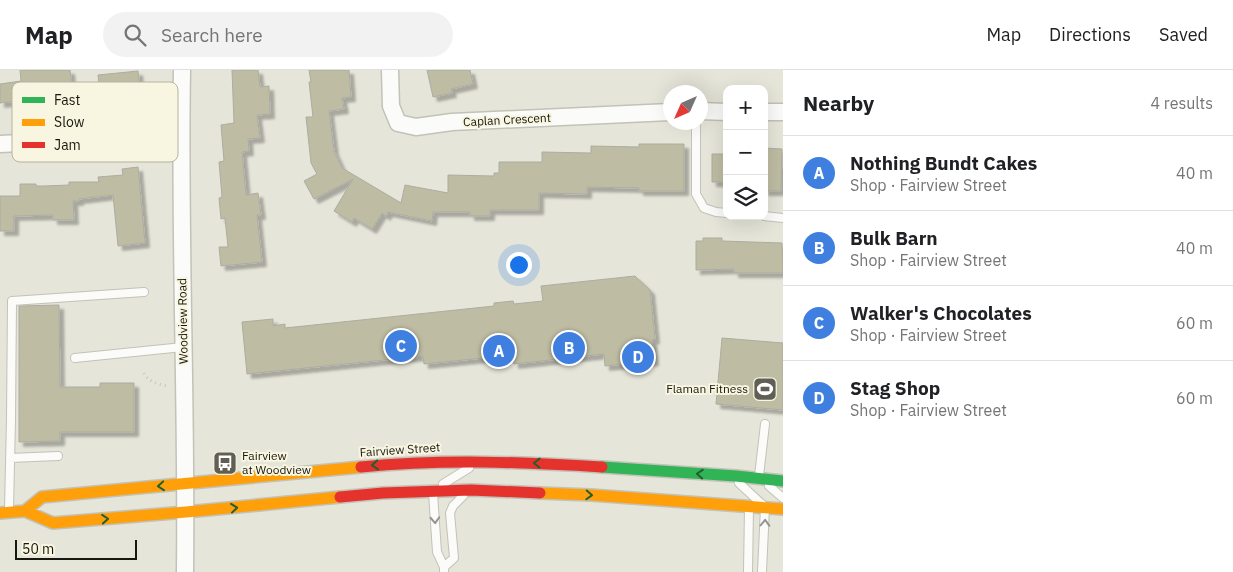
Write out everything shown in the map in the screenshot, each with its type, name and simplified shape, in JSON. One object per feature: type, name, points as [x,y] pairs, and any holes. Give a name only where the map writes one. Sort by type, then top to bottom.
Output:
[{"type":"main road","name":"Fairview Street","points":[[25,511],[42,497],[437,461],[548,463],[783,481]]},
{"type":"main road","points":[[4,512],[25,511],[53,523],[384,493],[471,490],[591,495],[783,509]]},
{"type":"street","name":"Woodview Road","points":[[182,70],[183,347],[186,483],[185,572]]},
{"type":"street","name":"Caplan Crescent","points":[[390,70],[391,106],[398,123],[416,127],[452,122],[663,112]]},
{"type":"street","points":[[708,111],[723,112]]},
{"type":"street","points":[[768,112],[783,112]]},
{"type":"lane","points":[[696,130],[696,194],[704,208],[723,213]]},
{"type":"lane","points":[[768,216],[783,218]]},
{"type":"lane","points":[[4,512],[10,458],[12,301],[144,292]]},
{"type":"lane","points":[[75,358],[183,347]]},
{"type":"lane","points":[[765,424],[759,478],[783,498]]},
{"type":"lane","points":[[10,458],[58,456]]},
{"type":"lane","points":[[471,490],[458,500],[450,512],[454,558],[444,569],[437,552],[433,492],[451,478],[479,462]]},
{"type":"lane","points":[[732,476],[765,507],[762,572]]},
{"type":"lane","points":[[748,572],[749,506]]},
{"type":"path","points":[[144,373],[146,378],[161,385],[184,387]]},
{"type":"building","points":[[20,70],[70,70],[71,82],[14,82],[21,81]]},
{"type":"building","points":[[232,70],[258,70],[260,87],[269,86],[270,114],[257,115],[260,138],[248,139],[249,151],[242,152],[246,195],[258,193],[261,215],[257,215],[262,262],[221,266],[219,247],[228,247],[225,218],[221,219],[219,198],[222,197],[219,162],[224,161],[221,125],[234,123]]},
{"type":"building","points":[[309,70],[349,70],[351,97],[342,98],[344,109],[329,111],[334,151],[342,168],[401,203],[405,185],[448,193],[448,175],[494,176],[494,173],[499,173],[499,162],[542,162],[542,152],[591,153],[591,146],[639,147],[639,144],[684,144],[684,191],[639,191],[639,188],[587,187],[587,194],[539,193],[539,210],[490,210],[490,216],[470,216],[470,212],[433,212],[432,221],[388,212],[386,216],[382,213],[372,229],[354,218],[352,222],[334,211],[353,179],[314,199],[304,181],[317,174],[311,163],[306,117],[313,117]]},
{"type":"building","points":[[427,70],[470,70],[473,84],[451,89],[452,93],[433,97]]},
{"type":"building","points":[[138,71],[139,82],[99,82],[98,75]]},
{"type":"building","points":[[12,82],[12,102],[0,103],[0,84]]},
{"type":"building","points":[[768,148],[782,149],[781,191],[768,191]]},
{"type":"building","points":[[712,154],[723,154],[723,182],[712,182]]},
{"type":"building","points":[[138,167],[145,243],[118,246],[113,195],[73,201],[74,220],[53,220],[53,215],[14,216],[14,231],[0,231],[0,196],[20,196],[20,184],[44,186],[69,185],[69,182],[99,182],[98,177],[123,175],[122,169]]},
{"type":"building","points":[[703,238],[722,238],[722,241],[782,243],[783,273],[734,273],[734,269],[696,270],[696,241],[703,241]]},
{"type":"building","points":[[635,276],[650,290],[655,339],[652,340],[654,361],[605,366],[604,354],[514,364],[513,355],[424,364],[423,356],[247,374],[242,322],[273,319],[273,326],[285,324],[285,328],[494,306],[494,303],[513,301],[514,304],[543,301],[541,286]]},
{"type":"building","points":[[59,305],[60,387],[100,387],[100,383],[134,383],[134,432],[60,432],[60,441],[19,442],[19,306]]},
{"type":"building","points":[[722,338],[783,343],[783,410],[716,404]]},
{"type":"traffic: fast","points":[[602,467],[783,481]]},
{"type":"traffic: slow","points":[[25,511],[42,497],[361,467]]},
{"type":"traffic: slow","points":[[540,493],[783,509]]},
{"type":"traffic: slow","points":[[0,513],[25,511],[53,523],[340,497]]},
{"type":"traffic: jam","points":[[361,467],[391,464],[482,462],[602,467]]},
{"type":"traffic: jam","points":[[340,497],[383,493],[471,490],[540,493]]},
{"type":"place","name":"Walker's Chocolates","points":[[401,346]]},
{"type":"place","name":"Bulk Barn","points":[[569,348]]},
{"type":"place","name":"Nothing Bundt Cakes","points":[[499,351]]},
{"type":"place","name":"Stag Shop","points":[[638,357]]},
{"type":"place","name":"Flaman Fitness","points":[[765,389]]},
{"type":"place","name":"Fairview at Woodview","points":[[225,463]]}]
